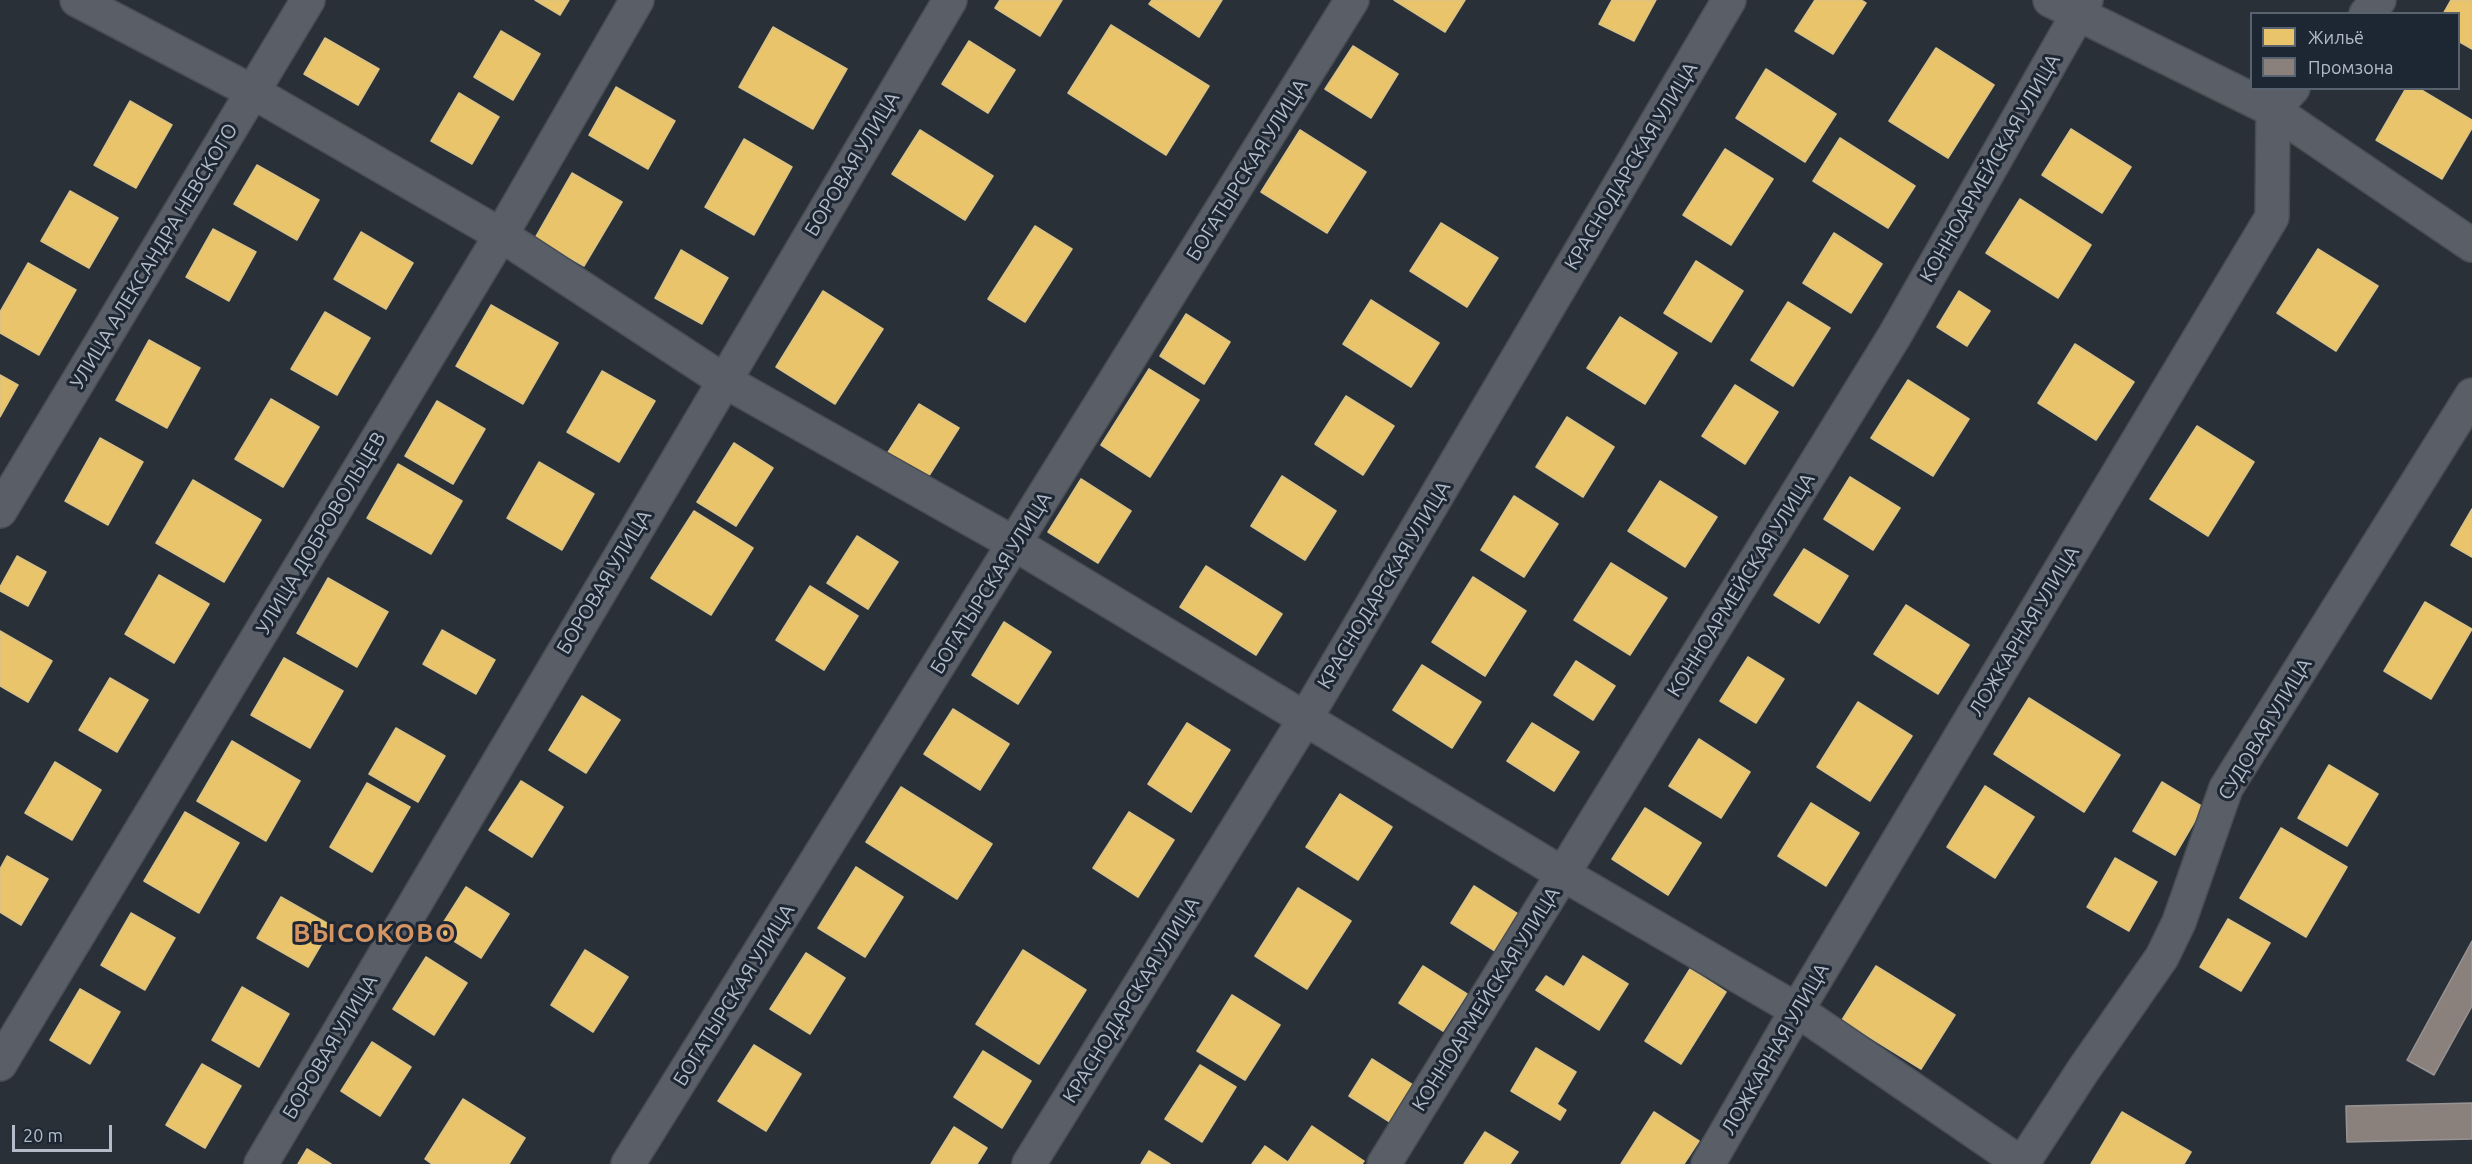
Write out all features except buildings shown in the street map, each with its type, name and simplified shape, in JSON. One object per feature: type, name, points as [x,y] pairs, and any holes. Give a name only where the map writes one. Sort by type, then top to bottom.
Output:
[{"type":"street","points":[[77,0],[252,92],[501,235],[723,380],[1015,544],[1563,874],[1797,1010],[2022,1164]]},
{"type":"street","name":"УЛИЦА АЛЕКСАНДРА НЕВСКОГО","points":[[0,511],[308,0]]},
{"type":"street","name":"УЛИЦА ДОБРОВОЛЬЦЕВ","points":[[0,1064],[501,235],[637,0]]},
{"type":"street","name":"БОРОВАЯ УЛИЦА","points":[[261,1164],[950,0]]},
{"type":"street","name":"БОГАТЫРСКАЯ УЛИЦА","points":[[628,1164],[1352,0]]},
{"type":"street","name":"КРАСНОДАРСКАЯ УЛИЦА","points":[[1029,1164],[1305,719],[1729,0]]},
{"type":"street","points":[[2368,12],[2379,0]]},
{"type":"street","points":[[2071,5],[2250,84]]},
{"type":"street","name":"КОННОАРМЕЙСКАЯ УЛИЦА","points":[[1384,1164],[1895,335],[2071,5]]},
{"type":"street","points":[[2263,90],[2283,99],[2472,245]]},
{"type":"street","name":"ЛОЖКАРНАЯ УЛИЦА","points":[[1708,1164],[1797,1010],[2272,217],[2283,99]]},
{"type":"street","name":"СУДОВАЯ УЛИЦА","points":[[2022,1164],[2162,957],[2179,922],[2226,788],[2472,395]]},
{"type":"district","name":"ВЫСОКОВО","points":[[375,933]]}]
